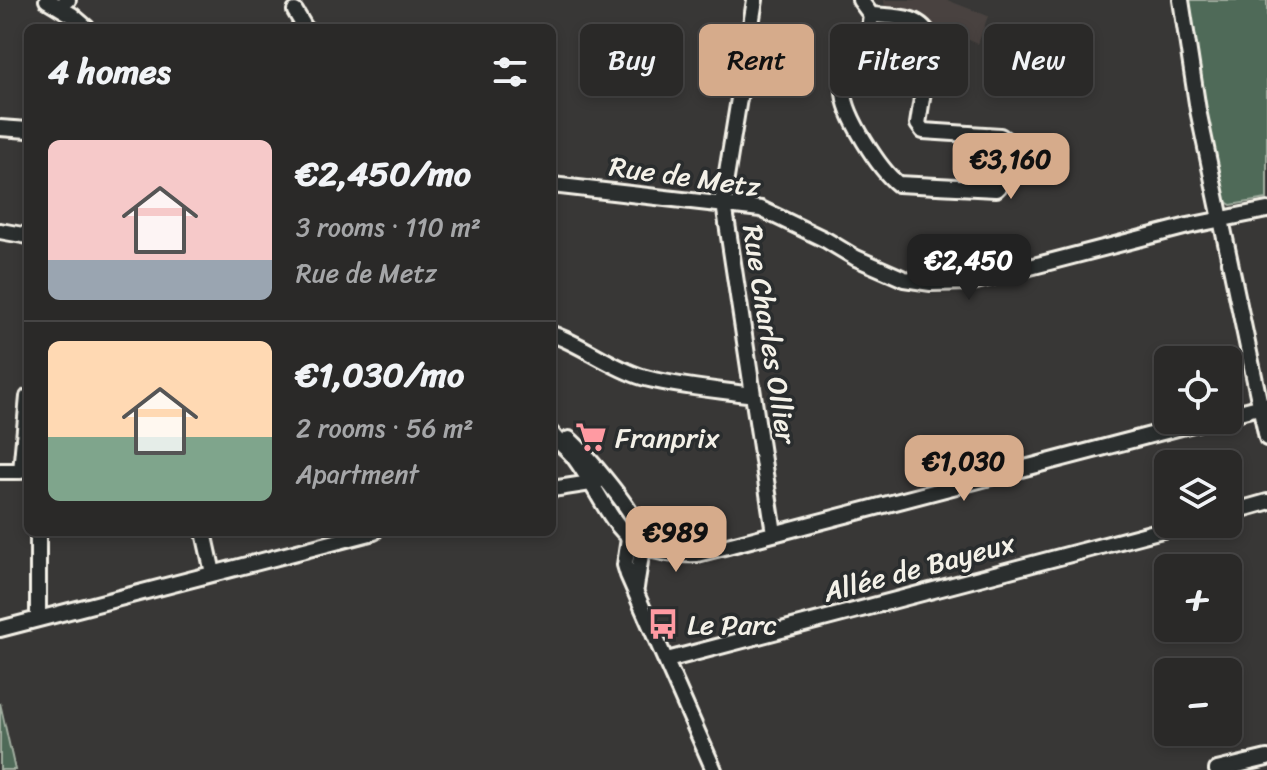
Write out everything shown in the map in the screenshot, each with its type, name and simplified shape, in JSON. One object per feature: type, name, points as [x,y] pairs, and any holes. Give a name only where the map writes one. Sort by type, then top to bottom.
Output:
[{"type":"street","points":[[47,0],[82,24]]},
{"type":"street","points":[[67,0],[72,15]]},
{"type":"street","name":"Rue Charles Ollier","points":[[755,0],[723,204],[774,533]]},
{"type":"street","points":[[860,0],[871,15],[916,21],[926,27],[931,39],[918,124],[923,131],[1000,136],[1007,141],[1012,158],[1009,178],[996,189],[898,184],[887,176],[847,107],[844,92],[850,68],[864,53],[871,15]]},
{"type":"street","points":[[1181,0],[1198,110],[1263,406],[1267,438]]},
{"type":"street","points":[[295,11],[303,24]]},
{"type":"street","points":[[0,128],[24,130]]},
{"type":"street","name":"Rue de Metz","points":[[556,185],[761,209],[884,271],[911,281],[939,283],[972,282],[1267,210]]},
{"type":"street","points":[[0,231],[24,235]]},
{"type":"street","points":[[556,335],[642,377],[753,395]]},
{"type":"street","points":[[1242,411],[1263,406]]},
{"type":"street","points":[[556,430],[586,454],[623,505],[635,537],[636,589],[714,770]]},
{"type":"street","points":[[556,438],[573,455],[611,516],[635,537],[674,556],[697,554],[1154,434]]},
{"type":"street","points":[[0,471],[24,471]]},
{"type":"street","points":[[556,488],[598,482],[614,501],[623,505]]},
{"type":"street","points":[[1242,509],[1267,502]]},
{"type":"street","name":"Allée de Bayeux","points":[[667,660],[1154,532]]},
{"type":"street","points":[[38,536],[38,619]]},
{"type":"street","points":[[205,536],[213,573]]},
{"type":"street","points":[[0,629],[358,536]]},
{"type":"street","points":[[635,537],[710,549]]},
{"type":"street","points":[[1217,770],[1267,758]]},
{"type":"shaded area","points":[[884,0],[947,0],[988,16],[978,44],[968,39],[968,24],[934,24],[885,10]]},
{"type":"green space","points":[[1188,0],[1267,0],[1267,199],[1231,205],[1223,200],[1206,121]]},
{"type":"green space","points":[[0,703],[15,770],[0,770]]},
{"type":"place","name":"Franprix","points":[[591,437]]},
{"type":"place","name":"Le Parc","points":[[663,624]]}]
